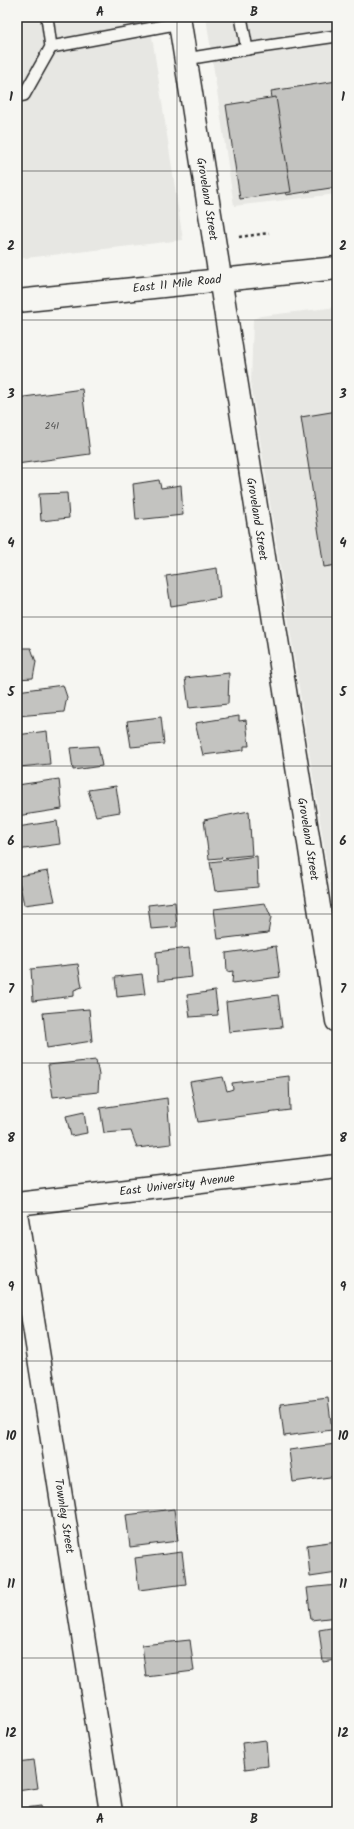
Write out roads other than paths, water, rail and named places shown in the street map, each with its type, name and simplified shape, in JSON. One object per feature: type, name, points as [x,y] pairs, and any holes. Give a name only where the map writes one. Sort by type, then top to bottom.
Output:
[{"type":"street","name":"Groveland Street","points":[[180,20],[337,1022]]},
{"type":"street","name":"East 11 Mile Road","points":[[17,301],[337,268]]},
{"type":"street","name":"East University Avenue","points":[[17,1204],[337,1166]]},
{"type":"street","name":"Townley Street","points":[[17,1219],[111,1812]]},
{"type":"lane","points":[[17,96],[24,95],[51,47],[46,17]]},
{"type":"lane","points":[[242,17],[247,49]]},
{"type":"lane","points":[[51,47],[180,20]]},
{"type":"lane","points":[[186,59],[337,36]]}]
